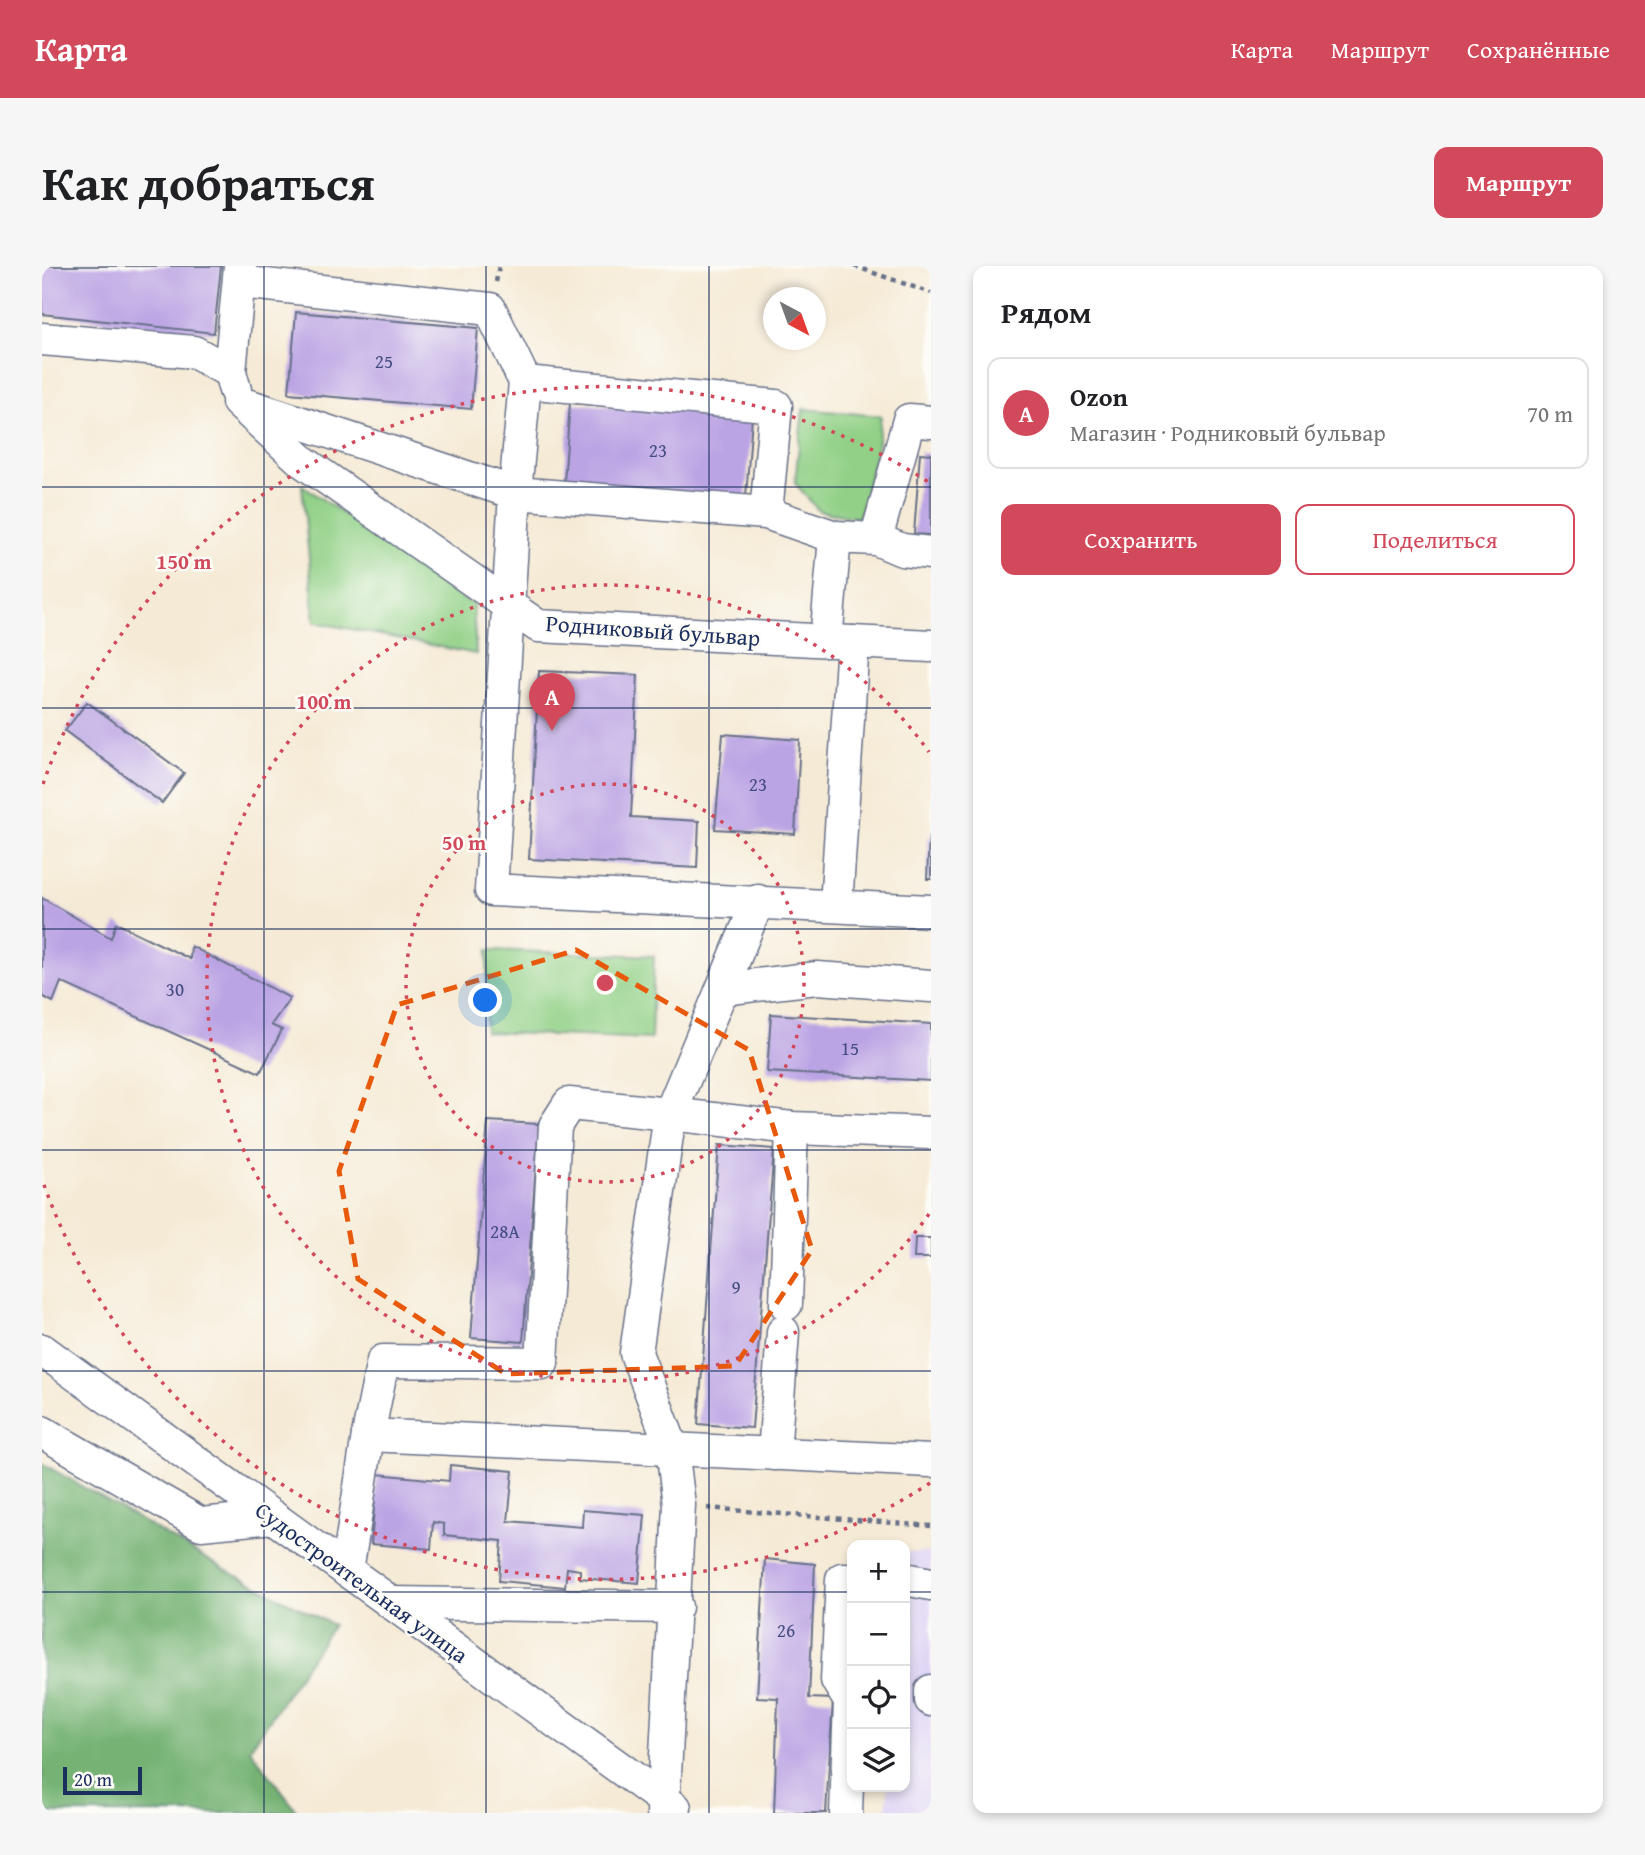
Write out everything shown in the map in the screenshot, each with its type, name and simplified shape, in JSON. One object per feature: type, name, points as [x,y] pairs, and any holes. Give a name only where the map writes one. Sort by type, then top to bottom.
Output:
[{"type":"street","points":[[931,553],[902,550],[876,539],[835,537],[766,513],[515,493],[238,402],[230,372],[239,274],[490,309],[525,382],[515,493],[491,890],[931,911]]},
{"type":"street","points":[[42,339],[194,352],[230,372]]},
{"type":"street","points":[[525,382],[776,406],[766,513]]},
{"type":"street","name":"Родниковый бульвар","points":[[238,402],[302,461],[538,626],[931,646]]},
{"type":"street","points":[[876,539],[909,420],[931,422]]},
{"type":"street","points":[[835,537],[840,641],[836,906]]},
{"type":"street","points":[[669,1808],[679,1506],[672,1448],[636,1353],[670,1114],[758,901]]},
{"type":"street","points":[[722,989],[817,978],[931,986]]},
{"type":"street","points":[[347,1571],[368,1435],[383,1361],[542,1363],[555,1126],[569,1104],[792,1128],[931,1133]]},
{"type":"street","points":[[774,1454],[785,1318],[792,1128]]},
{"type":"street","name":"Судостроительная улица","points":[[42,1350],[669,1808]]},
{"type":"street","points":[[42,1432],[201,1524],[273,1517]]},
{"type":"street","points":[[368,1435],[931,1461]]},
{"type":"street","points":[[846,1813],[850,1701],[836,1681],[842,1579],[847,1579]]},
{"type":"street","points":[[910,1580],[931,1584]]},
{"type":"street","points":[[391,1603],[676,1607]]},
{"type":"street","points":[[931,1691],[931,1700]]},
{"type":"path","points":[[854,266],[931,293]]},
{"type":"path","points":[[679,1506],[931,1526]]},
{"type":"highlighted area","points":[[576,950],[749,1050],[812,1250],[735,1366],[506,1374],[358,1279],[339,1171],[397,1005]]},
{"type":"shaded area","points":[[910,1552],[931,1553],[931,1813],[886,1813],[888,1792],[910,1792]]},
{"type":"green space","points":[[803,409],[881,416],[877,448],[859,518],[819,511],[795,483]]},
{"type":"green space","points":[[302,485],[473,605],[476,654],[315,622]]},
{"type":"green space","points":[[488,950],[654,956],[651,1039],[485,1032]]},
{"type":"green space","points":[[42,1463],[226,1570],[333,1625],[250,1749],[298,1813],[42,1813]]},
{"type":"building","points":[[42,266],[221,266],[214,333],[42,314]]},
{"type":"building","points":[[296,312],[478,328],[471,409],[289,393]]},
{"type":"building","points":[[570,403],[752,417],[746,497],[564,483]]},
{"type":"building","points":[[920,453],[931,454],[931,535],[914,534]]},
{"type":"building","points":[[539,671],[638,675],[631,817],[699,821],[697,868],[529,859]]},
{"type":"building","points":[[87,702],[184,773],[162,803],[65,731]]},
{"type":"building","points":[[723,734],[800,740],[795,834],[715,829]]},
{"type":"building","points":[[929,836],[931,879],[927,879]]},
{"type":"building","points":[[42,898],[111,938],[116,923],[190,959],[191,946],[290,998],[271,1025],[282,1030],[260,1073],[61,982],[53,1002],[42,996]]},
{"type":"building","points":[[771,1014],[931,1024],[931,1081],[767,1072]]},
{"type":"building","points":[[488,1121],[539,1124],[523,1342],[471,1338]]},
{"type":"building","points":[[719,1145],[774,1149],[752,1428],[698,1424]]},
{"type":"building","points":[[915,1238],[931,1238],[931,1258],[914,1258]]},
{"type":"building","points":[[450,1465],[513,1471],[508,1521],[582,1527],[583,1510],[645,1515],[639,1583],[580,1578],[580,1570],[567,1568],[565,1587],[499,1581],[502,1541],[444,1535],[444,1524],[433,1522],[431,1549],[371,1544],[377,1474],[449,1481]]},
{"type":"building","points":[[765,1559],[815,1564],[809,1698],[833,1699],[826,1813],[774,1813],[778,1698],[757,1697]]},
{"type":"place","name":"Ozon","points":[[552,731]]}]
